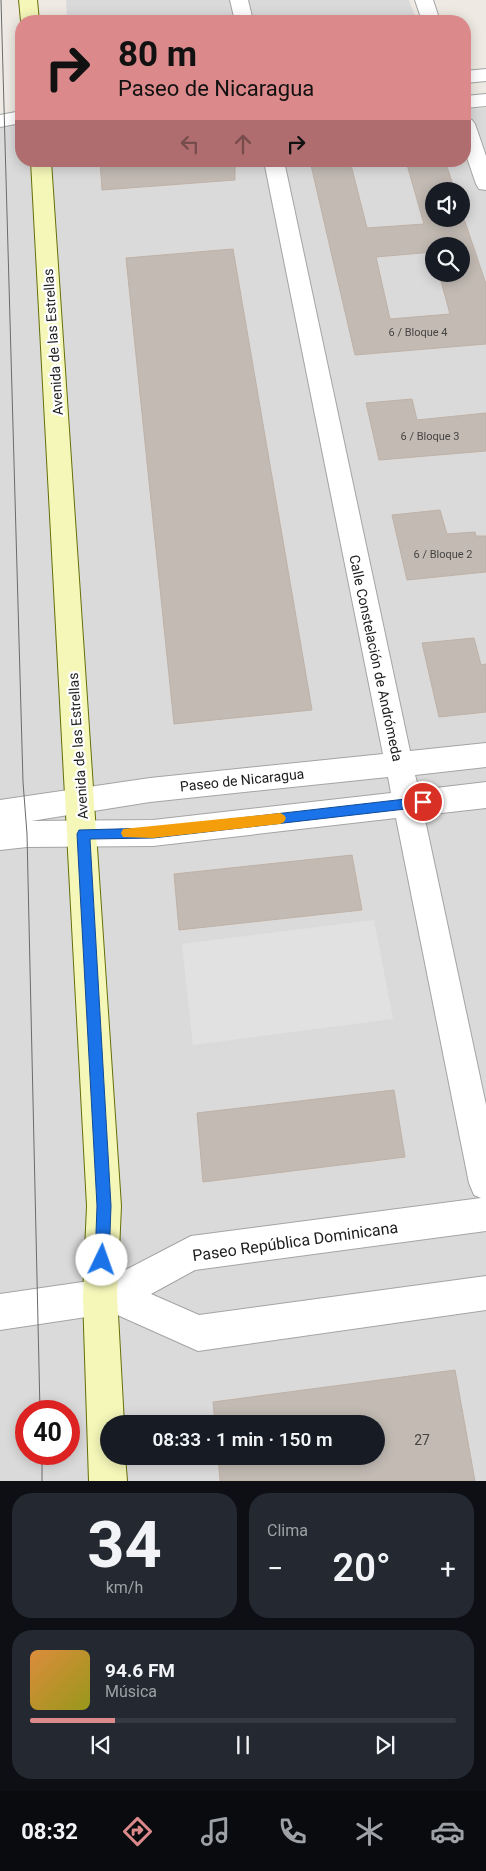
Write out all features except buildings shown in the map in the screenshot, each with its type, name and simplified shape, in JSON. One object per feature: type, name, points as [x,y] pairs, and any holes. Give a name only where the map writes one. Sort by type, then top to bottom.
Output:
[{"type":"street","points":[[28,0],[29,15]]},
{"type":"street","points":[[239,0],[243,15]]},
{"type":"street","points":[[424,0],[429,15]]},
{"type":"street","points":[[471,76],[486,75]]},
{"type":"street","points":[[471,101],[486,100]]},
{"type":"street","points":[[471,141],[486,184]]},
{"type":"street","name":"Avenida de las Estrellas","points":[[41,167],[104,1206],[107,1295],[105,1440],[108,1481]]},
{"type":"street","name":"Calle Constelación de Andrómeda","points":[[275,167],[486,1183]]},
{"type":"street","name":"Paseo de Nicaragua","points":[[0,813],[150,790],[486,755]]},
{"type":"street","points":[[0,837],[27,834],[153,833],[486,795]]},
{"type":"street","name":"Paseo República Dominicana","points":[[0,1312],[107,1295],[191,1253],[486,1214]]},
{"type":"street","points":[[107,1295],[198,1333],[486,1294]]},
{"type":"shaded area","points":[[66,0],[409,0],[415,15],[67,15]]},
{"type":"shaded area","points":[[486,108],[486,1481],[0,1481],[0,121],[15,120],[15,167],[471,167],[471,109]]},
{"type":"shaded area","points":[[374,920],[393,1019],[193,1045],[182,944]]},
{"type":"tram line","points":[[1,0],[23,782],[27,834],[40,1400]]},
{"type":"tram line","points":[[42,1465],[42,1481]]},
{"type":"slow traffic","points":[[127,833],[153,833],[280,818]]},
{"type":"route","points":[[102,1260],[104,1206],[83,834],[153,833],[423,802]]}]
